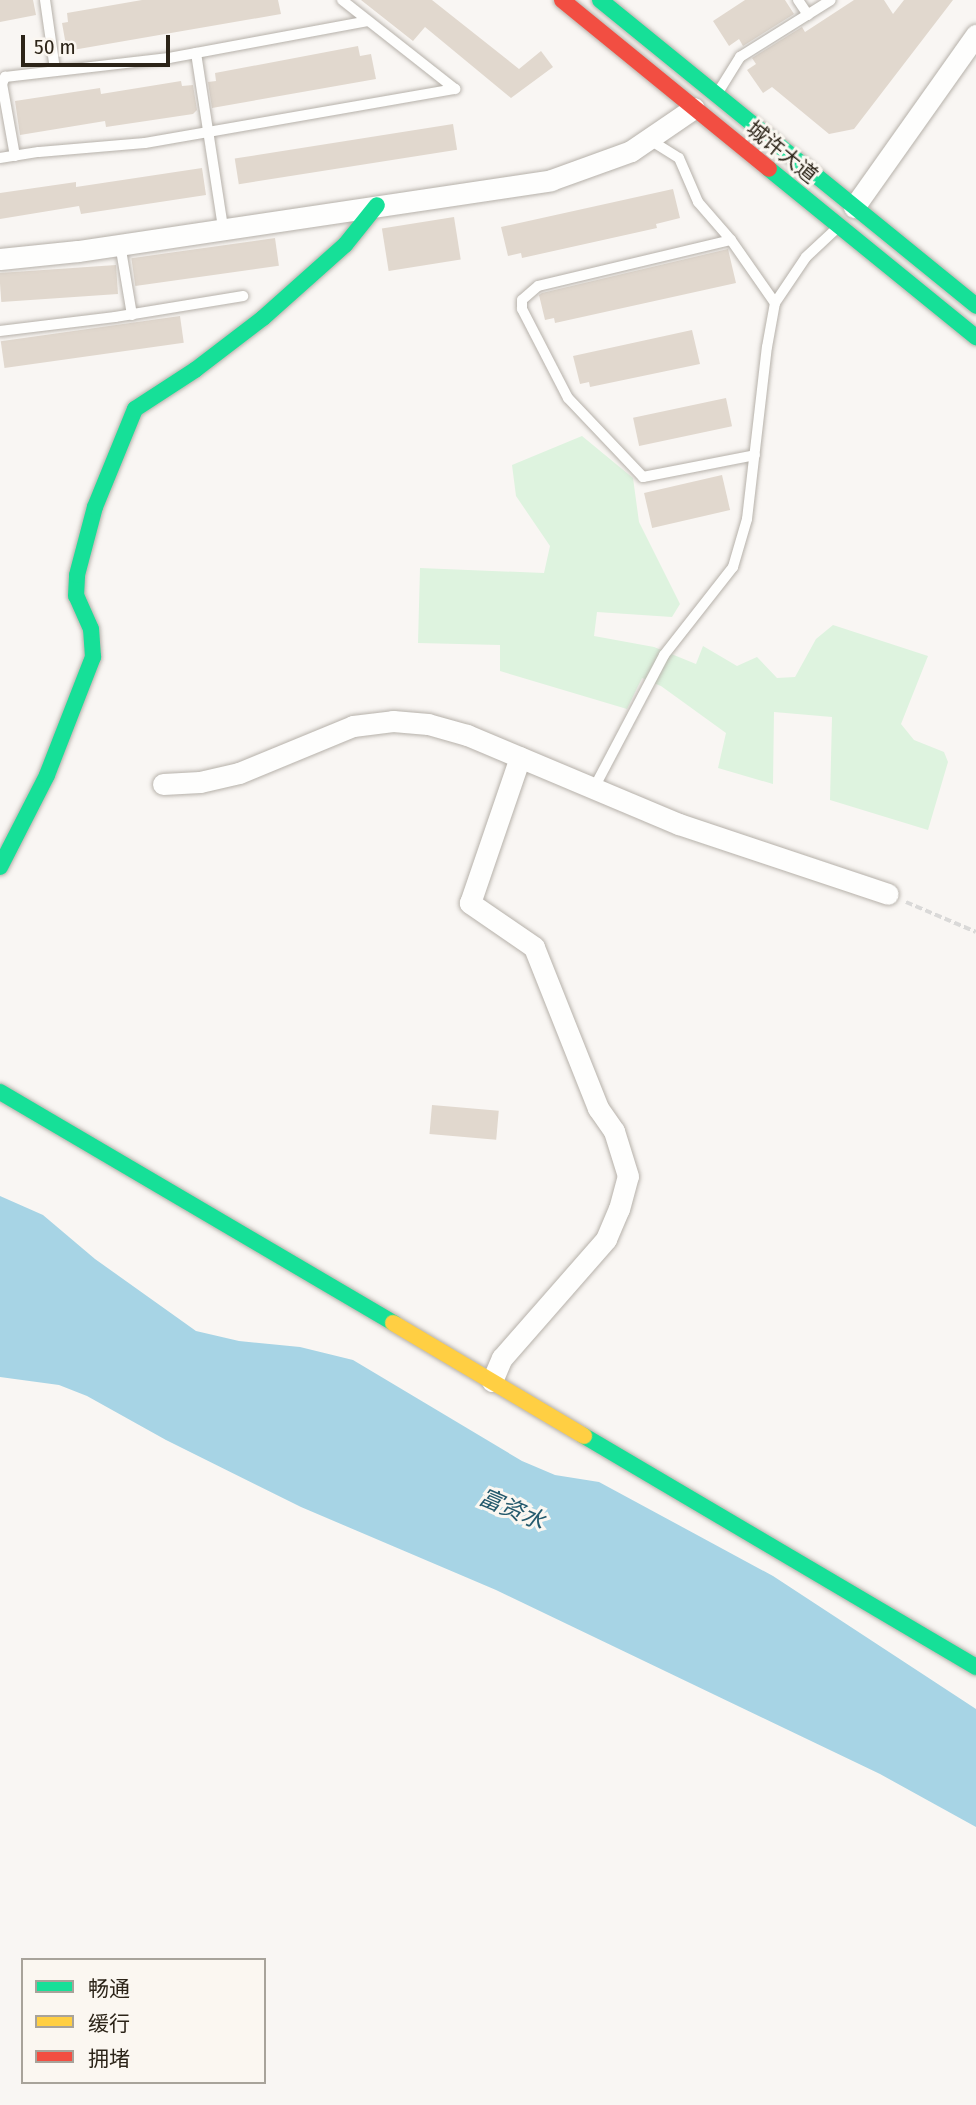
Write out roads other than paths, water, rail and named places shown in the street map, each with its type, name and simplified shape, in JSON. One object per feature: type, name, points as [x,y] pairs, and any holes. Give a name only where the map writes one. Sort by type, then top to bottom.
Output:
[{"type":"street","name":"城许大道","points":[[562,0],[976,337]]},
{"type":"street","name":"城许大道","points":[[600,0],[976,306]]},
{"type":"street","points":[[615,0],[629,24]]},
{"type":"street","points":[[854,207],[976,35]]},
{"type":"street","points":[[0,259],[120,244],[551,180],[611,160],[650,140],[694,108]]},
{"type":"street","points":[[0,867],[47,775],[93,657],[91,629],[76,596],[77,575],[95,507],[135,409],[195,370],[263,318],[345,245],[377,205]]},
{"type":"street","points":[[163,784],[200,782],[239,773],[334,732],[373,722],[411,722],[448,729],[679,824],[888,894]]},
{"type":"street","points":[[492,1381],[502,1358],[606,1239],[619,1209],[628,1177],[614,1131],[598,1108],[534,947],[470,903],[520,757]]},
{"type":"street","points":[[0,1091],[976,1667]]},
{"type":"lane","points":[[45,0],[55,69]]},
{"type":"lane","points":[[0,158],[145,143],[454,89],[342,0]]},
{"type":"lane","points":[[798,0],[807,15]]},
{"type":"lane","points":[[716,95],[740,57],[831,0]]},
{"type":"lane","points":[[15,156],[2,84],[5,77],[196,53],[368,21]]},
{"type":"lane","points":[[196,53],[223,228]]},
{"type":"lane","points":[[650,140],[679,158],[698,202],[731,240],[775,303]]},
{"type":"lane","points":[[594,788],[664,655],[733,566],[747,519],[767,347],[775,303],[806,257],[839,226]]},
{"type":"lane","points":[[731,240],[538,286],[523,300],[522,309],[568,398],[643,477],[755,454]]},
{"type":"lane","points":[[120,244],[132,315]]},
{"type":"lane","points":[[0,331],[132,315],[243,296]]},
{"type":"water","name":"富资水","points":[[0,1196],[43,1215],[95,1259],[196,1331],[239,1341],[300,1347],[353,1360],[522,1461],[555,1475],[599,1482],[773,1576],[976,1709],[976,1827],[880,1774],[496,1590],[301,1507],[166,1440],[87,1396],[59,1385],[0,1377]]}]
